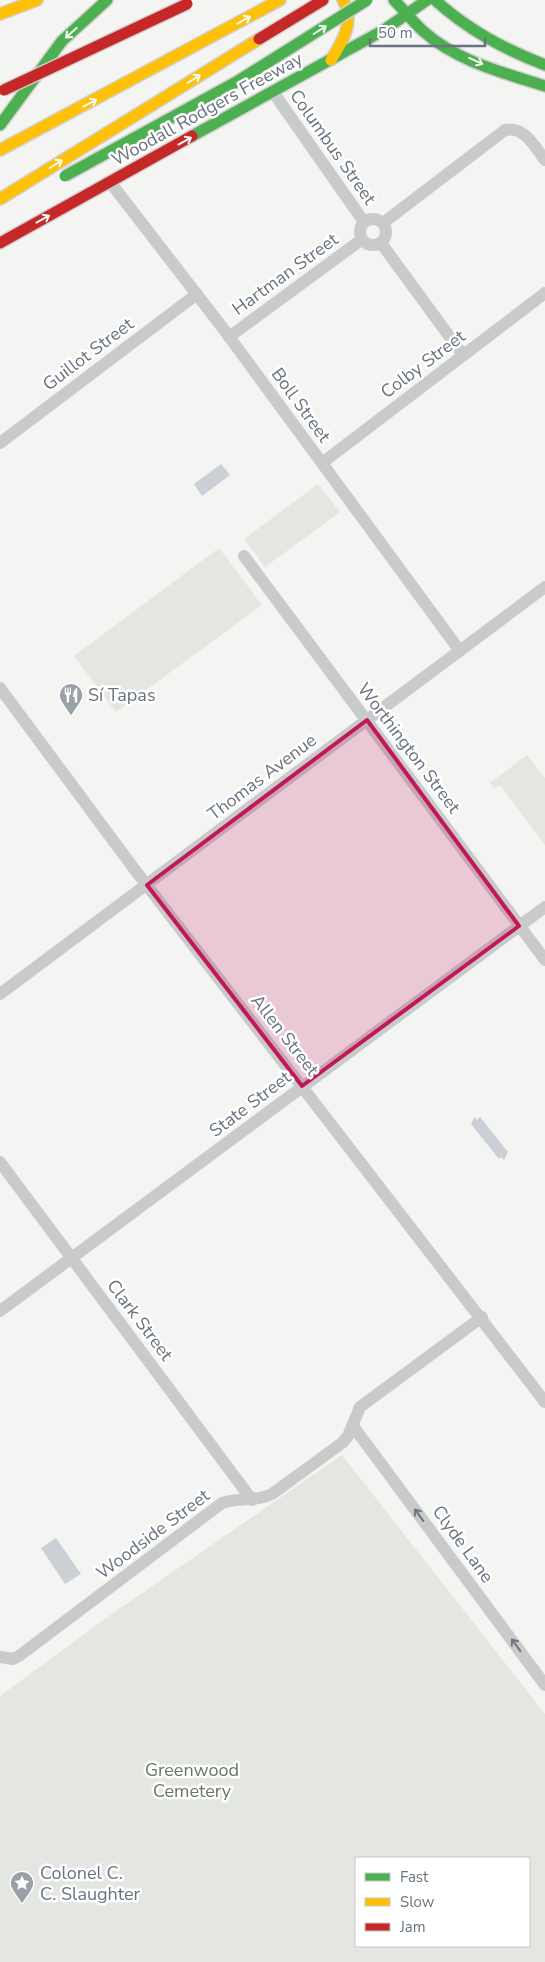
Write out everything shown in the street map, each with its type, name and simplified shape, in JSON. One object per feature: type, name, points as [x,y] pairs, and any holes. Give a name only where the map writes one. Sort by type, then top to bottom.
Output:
[{"type":"main road","points":[[0,14],[37,0]]},
{"type":"main road","points":[[0,125],[62,41],[108,0]]},
{"type":"main road","points":[[158,17],[174,0]]},
{"type":"main road","points":[[0,150],[280,0]]},
{"type":"main road","points":[[0,201],[323,0]]},
{"type":"main road","points":[[331,60],[342,44],[347,31],[348,17],[343,0]]},
{"type":"main road","points":[[0,201],[53,181],[238,81],[367,0]]},
{"type":"main road","points":[[394,0],[424,32],[450,48],[516,78],[545,86]]},
{"type":"main road","name":"Woodall Rodgers Freeway","points":[[0,243],[331,60],[427,0]]},
{"type":"main road","points":[[435,0],[456,20],[485,39],[514,54],[545,65]]},
{"type":"main road","points":[[0,80],[191,2]]},
{"type":"main road","points":[[0,92],[191,2]]},
{"type":"street","name":"Columbus Street","points":[[272,92],[364,222]]},
{"type":"street","points":[[383,223],[499,134],[512,129],[524,133],[545,160]]},
{"type":"street","name":"Boll Street","points":[[110,182],[197,294],[460,651]]},
{"type":"street","name":"Columbus Street","points":[[362,240],[359,230],[364,222],[372,218],[383,223],[386,236],[381,243]]},
{"type":"street","points":[[362,240],[370,245],[381,243],[463,355]]},
{"type":"street","name":"Hartman Street","points":[[229,337],[362,240]]},
{"type":"street","name":"Colby Street","points":[[322,463],[545,293]]},
{"type":"street","name":"Guillot Street","points":[[0,442],[197,294]]},
{"type":"street","name":"Worthington Street","points":[[244,556],[545,960]]},
{"type":"street","name":"Thomas Avenue","points":[[0,994],[545,587]]},
{"type":"street","name":"Allen Street","points":[[0,688],[147,885],[482,1317],[545,1402]]},
{"type":"street","name":"State Street","points":[[0,1311],[545,907]]},
{"type":"street","name":"Clark Street","points":[[0,1162],[252,1500]]},
{"type":"street","name":"Woodside Street","points":[[3,1658],[13,1660],[19,1656],[222,1503],[237,1499],[252,1500],[272,1494],[342,1443],[353,1426],[360,1408],[482,1317]]},
{"type":"street","name":"Clyde Lane","points":[[353,1426],[545,1684]]},
{"type":"highlighted area","points":[[367,720],[519,926],[302,1086],[147,885]]},
{"type":"green space","points":[[318,484],[340,512],[265,567],[244,539]]},
{"type":"green space","points":[[219,548],[262,605],[116,712],[74,656]]},
{"type":"green space","points":[[527,755],[545,778],[545,845],[500,785],[494,789],[490,783]]},
{"type":"green space","name":"Greenwood Cemetery","points":[[342,1455],[545,1714],[545,1962],[0,1962],[0,1696],[109,1616]]},
{"type":"shaded area","points":[[221,464],[230,475],[202,496],[194,484]]},
{"type":"shaded area","points":[[475,1117],[477,1120],[480,1117],[508,1152],[504,1160],[501,1157],[499,1159],[471,1124]]},
{"type":"shaded area","points":[[56,1538],[81,1574],[65,1584],[41,1548]]},
{"type":"traffic: fast","points":[[0,125],[62,41],[107,0]]},
{"type":"traffic: fast","points":[[65,176],[238,81],[367,0]]},
{"type":"traffic: fast","points":[[394,0],[423,31],[450,50],[481,65],[545,86]]},
{"type":"traffic: fast","points":[[192,136],[384,30],[427,0]]},
{"type":"traffic: fast","points":[[435,0],[473,30],[545,65]]},
{"type":"traffic: slow","points":[[0,14],[37,0]]},
{"type":"traffic: slow","points":[[0,150],[280,0]]},
{"type":"traffic: slow","points":[[331,60],[340,46],[348,24],[348,16],[343,0]]},
{"type":"traffic: slow","points":[[0,199],[259,39]]},
{"type":"traffic: jam","points":[[259,39],[323,0]]},
{"type":"traffic: jam","points":[[4,90],[187,4]]},
{"type":"traffic: jam","points":[[0,243],[192,136]]},
{"type":"place","name":"Sí Tapas","points":[[71,716]]},
{"type":"place","name":"Colonel C. C. Slaughter","points":[[22,1904]]}]
